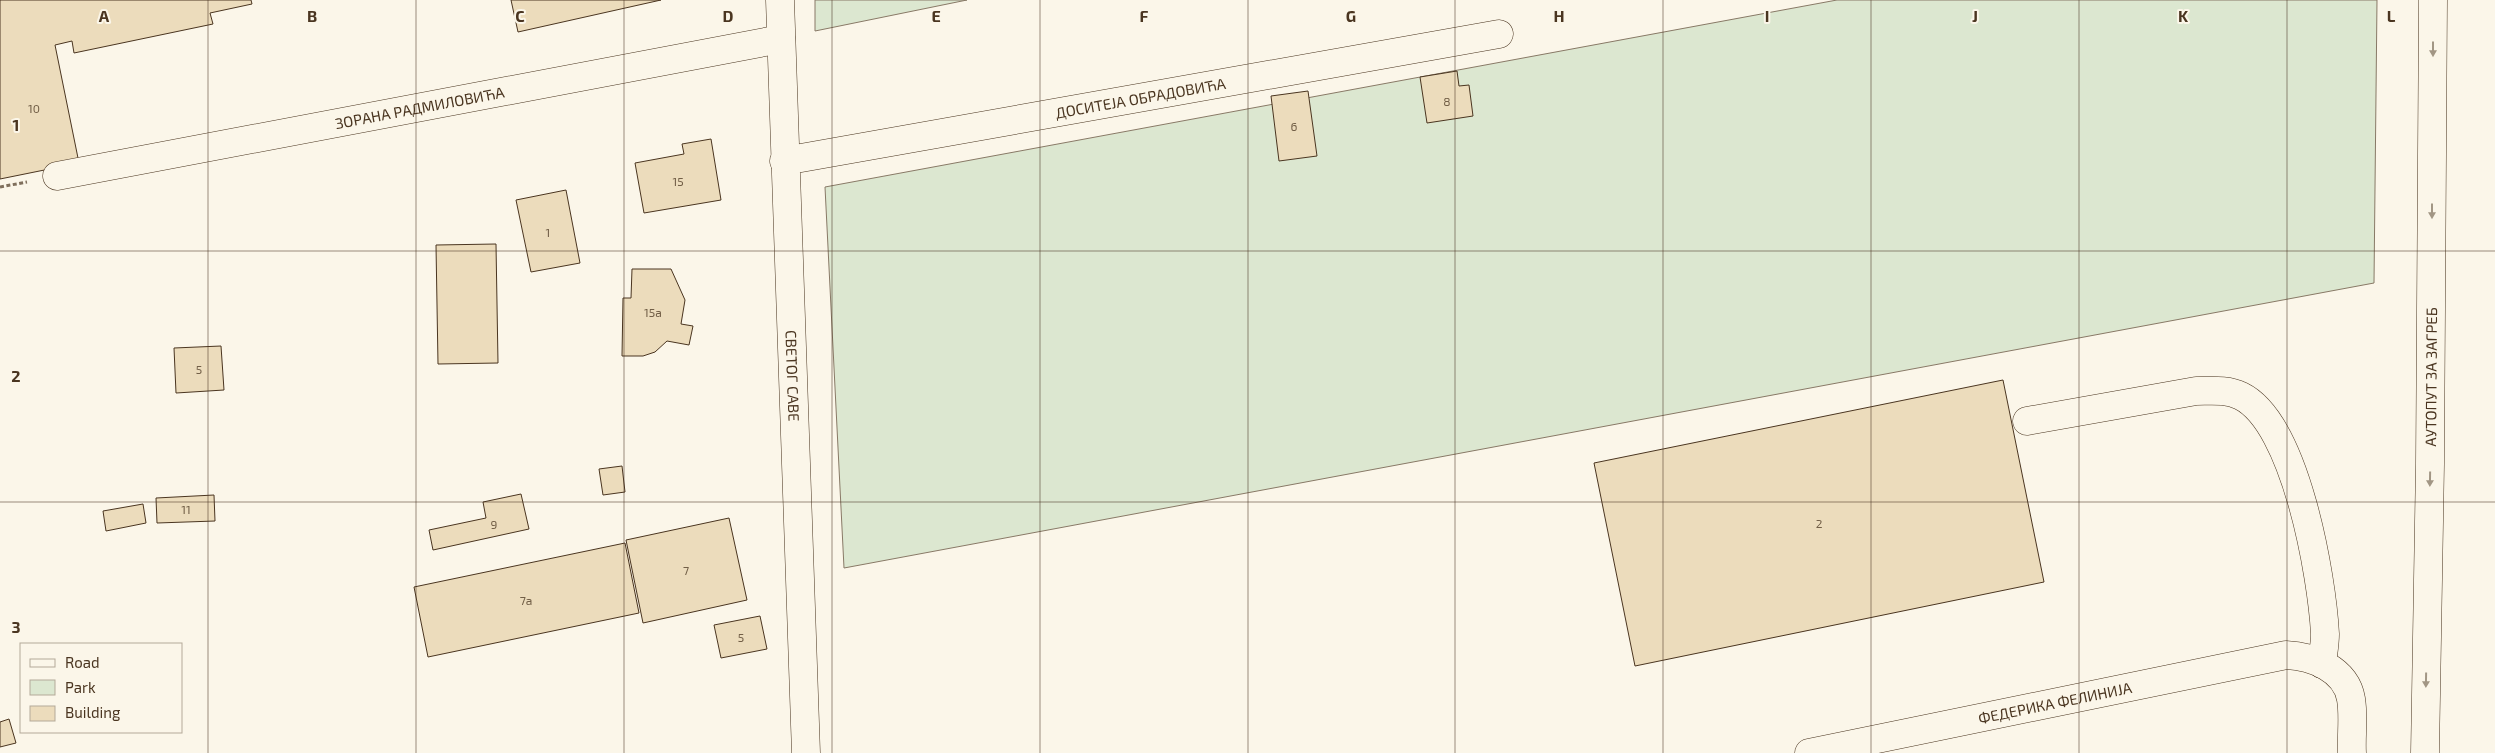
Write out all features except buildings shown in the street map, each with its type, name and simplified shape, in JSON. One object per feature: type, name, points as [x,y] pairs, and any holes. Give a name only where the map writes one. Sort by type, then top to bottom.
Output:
[{"type":"main road","name":"СВЕТОГ САВЕ","points":[[780,0],[784,161],[793,409],[798,478],[806,753]]},
{"type":"main road","name":"АУТОПУТ ЗА ЗАГРЕБ","points":[[2425,753],[2430,464],[2433,0]]},
{"type":"main road","name":"ДОСИТЕЈА ОБРАДОВИЋА","points":[[784,161],[1499,34]]},
{"type":"main road","name":"ЗОРАНА РАДМИЛОВИЋА","points":[[57,176],[781,39]]},
{"type":"main road","points":[[2027,421],[2196,391],[2220,390],[2242,396],[2262,415],[2290,461],[2301,494],[2322,603],[2325,636],[2312,660],[2341,676],[2351,698],[2352,753]]},
{"type":"main road","name":"ФЕДЕРИКА ФЕЛИНИЈА","points":[[1809,753],[2286,656],[2312,660]]},
{"type":"green space","points":[[815,0],[967,0],[815,31]]},
{"type":"green space","points":[[1837,0],[2377,0],[2374,283],[844,568],[825,187]]}]
